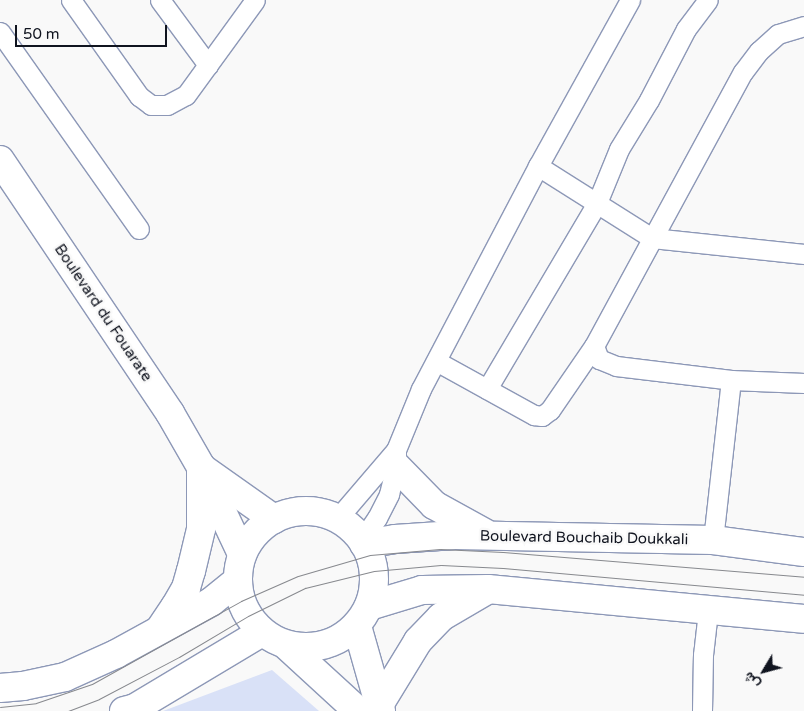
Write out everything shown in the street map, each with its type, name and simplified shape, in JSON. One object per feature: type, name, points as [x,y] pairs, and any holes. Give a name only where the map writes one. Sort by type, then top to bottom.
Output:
[{"type":"main road","name":"Boulevard du Fouarate","points":[[0,160],[170,413],[201,467],[242,554]]},
{"type":"main road","points":[[396,458],[434,505],[491,535]]},
{"type":"main road","name":"Boulevard du Fouarate","points":[[201,467],[274,519]]},
{"type":"main road","points":[[157,633],[175,608],[186,588],[191,571],[201,529],[201,467]]},
{"type":"main road","points":[[294,512],[316,512],[337,519],[355,532],[363,542],[374,571],[374,589],[363,616],[372,709],[287,646],[262,632],[248,616],[241,602],[237,581],[242,554],[255,534],[274,519],[294,512]]},
{"type":"main road","name":"Boulevard Bouchaib Doukkali","points":[[363,542],[455,535],[712,540],[804,552]]},
{"type":"main road","points":[[0,688],[23,686],[65,677],[157,633],[211,602],[237,581]]},
{"type":"main road","points":[[287,646],[316,647],[338,640],[363,616],[422,590],[488,590],[708,612],[804,619]]},
{"type":"main road","points":[[372,709],[418,641],[435,623],[441,617],[488,590]]},
{"type":"main road","points":[[124,711],[135,708],[262,632]]},
{"type":"street","points":[[71,0],[138,96],[151,105],[167,106],[186,95],[255,0]]},
{"type":"street","points":[[160,0],[208,65]]},
{"type":"street","points":[[363,542],[389,494],[396,458],[413,406],[538,166],[630,0]]},
{"type":"street","points":[[487,389],[597,203],[619,149],[649,100],[686,29],[708,0]]},
{"type":"street","points":[[436,362],[534,415],[542,416],[550,410],[594,346],[743,72],[759,51],[778,34],[804,26]]},
{"type":"street","points":[[0,32],[138,229]]},
{"type":"street","points":[[538,166],[652,238],[804,254]]},
{"type":"street","points":[[594,346],[599,359],[616,366],[731,380],[804,383]]},
{"type":"street","points":[[712,540],[731,380]]},
{"type":"street","points":[[337,519],[396,458]]},
{"type":"street","points":[[702,711],[703,655],[708,612]]},
{"type":"shaded area","points":[[272,670],[319,711],[163,711]]},
{"type":"tram line","points":[[0,707],[36,703],[92,684],[241,601],[298,576],[370,555],[440,549],[503,552],[804,577]]},
{"type":"tram line","points":[[68,711],[99,699],[179,657],[248,616],[305,588],[374,571],[441,565],[503,568],[804,595]]}]
